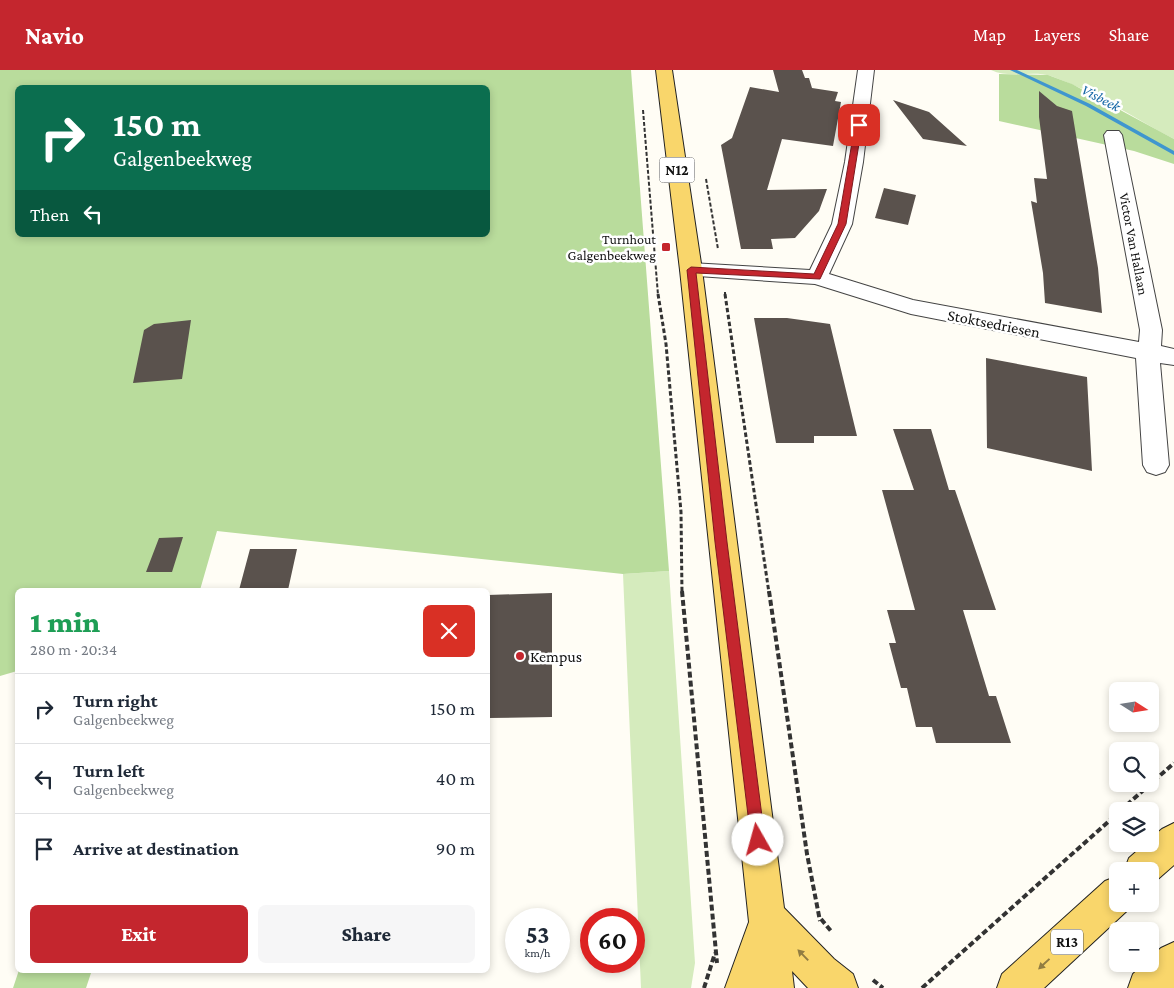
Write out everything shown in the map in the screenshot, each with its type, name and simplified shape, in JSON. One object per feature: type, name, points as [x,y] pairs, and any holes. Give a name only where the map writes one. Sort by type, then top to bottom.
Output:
[{"type":"main road","name":"N12","points":[[664,70],[706,271],[721,542],[775,988]]},
{"type":"main road","points":[[1152,862],[1174,841]]},
{"type":"main road","name":"R13","points":[[1016,988],[1109,902]]},
{"type":"main road","points":[[730,978],[768,918],[820,973],[839,988]]},
{"type":"main road","points":[[1147,988],[1174,960]]},
{"type":"street","points":[[817,277],[842,224],[854,162],[866,70]]},
{"type":"street","name":"Victor Van Hallaan","points":[[1113,135],[1151,330],[1151,341],[1147,352],[1156,466]]},
{"type":"street","name":"Stoktsedriesen","points":[[706,271],[817,277],[911,307],[1174,357]]},
{"type":"path","points":[[642,104],[655,275],[666,344],[681,512],[680,575],[716,950],[730,978]]},
{"type":"path","points":[[706,175],[706,271],[821,926]]},
{"type":"path","points":[[1130,802],[1174,763]]},
{"type":"path","points":[[922,988],[1109,821]]},
{"type":"path","points":[[704,988],[716,950]]},
{"type":"green space","points":[[0,70],[631,70],[669,571],[623,574],[217,531],[201,588],[15,588],[15,672],[0,676]]},
{"type":"green space","points":[[991,70],[1174,70],[1174,139],[1067,82],[1044,74],[1006,74]]},
{"type":"green space","points":[[999,74],[1048,75],[1072,84],[1174,139],[1174,164],[1134,151],[999,121]]},
{"type":"green space","points":[[669,571],[695,963],[691,988],[641,988],[640,973],[645,973],[645,908],[638,908],[623,574]]},
{"type":"green space","points":[[18,973],[91,973],[86,988],[13,988]]},
{"type":"building","points":[[773,70],[802,70],[805,78],[809,78],[812,88],[838,92],[835,101],[841,102],[833,146],[782,139],[767,190],[827,189],[819,211],[795,238],[771,239],[773,249],[741,249],[721,145],[732,138],[750,87],[779,92]]},
{"type":"building","points":[[1039,91],[1057,106],[1072,111],[1098,268],[1102,313],[1045,303],[1043,273],[1031,201],[1037,203],[1034,178],[1047,179],[1039,117]]},
{"type":"building","points":[[893,100],[929,112],[967,146],[923,139]]},
{"type":"building","points":[[884,188],[916,195],[908,225],[875,218]]},
{"type":"building","points":[[754,318],[787,318],[830,324],[857,436],[814,436],[814,443],[776,443]]},
{"type":"building","points":[[191,320],[182,379],[133,383],[144,330],[154,324]]},
{"type":"building","points":[[986,358],[1087,377],[1092,471],[987,448]]},
{"type":"building","points":[[893,429],[931,429],[949,490],[955,490],[996,610],[963,610],[989,696],[996,696],[1011,743],[936,743],[932,727],[916,727],[907,688],[901,688],[889,643],[896,643],[887,610],[915,610],[882,490],[914,490]]},
{"type":"building","points":[[183,537],[172,572],[146,572],[159,538]]},
{"type":"building","points":[[250,549],[297,549],[288,588],[240,588]]},
{"type":"building","name":"Kempus","points":[[552,593],[552,717],[490,718],[490,595]]},
{"type":"waterway","name":"Visbeek","points":[[1013,70],[1088,105],[1174,153]]},
{"type":"place","name":"Turnhout Galgenbeekweg","points":[[666,247]]},
{"type":"place","name":"Kempus","points":[[520,656]]},
{"type":"route","points":[[758,840],[721,542],[691,270],[817,277],[842,224],[859,125]]}]
